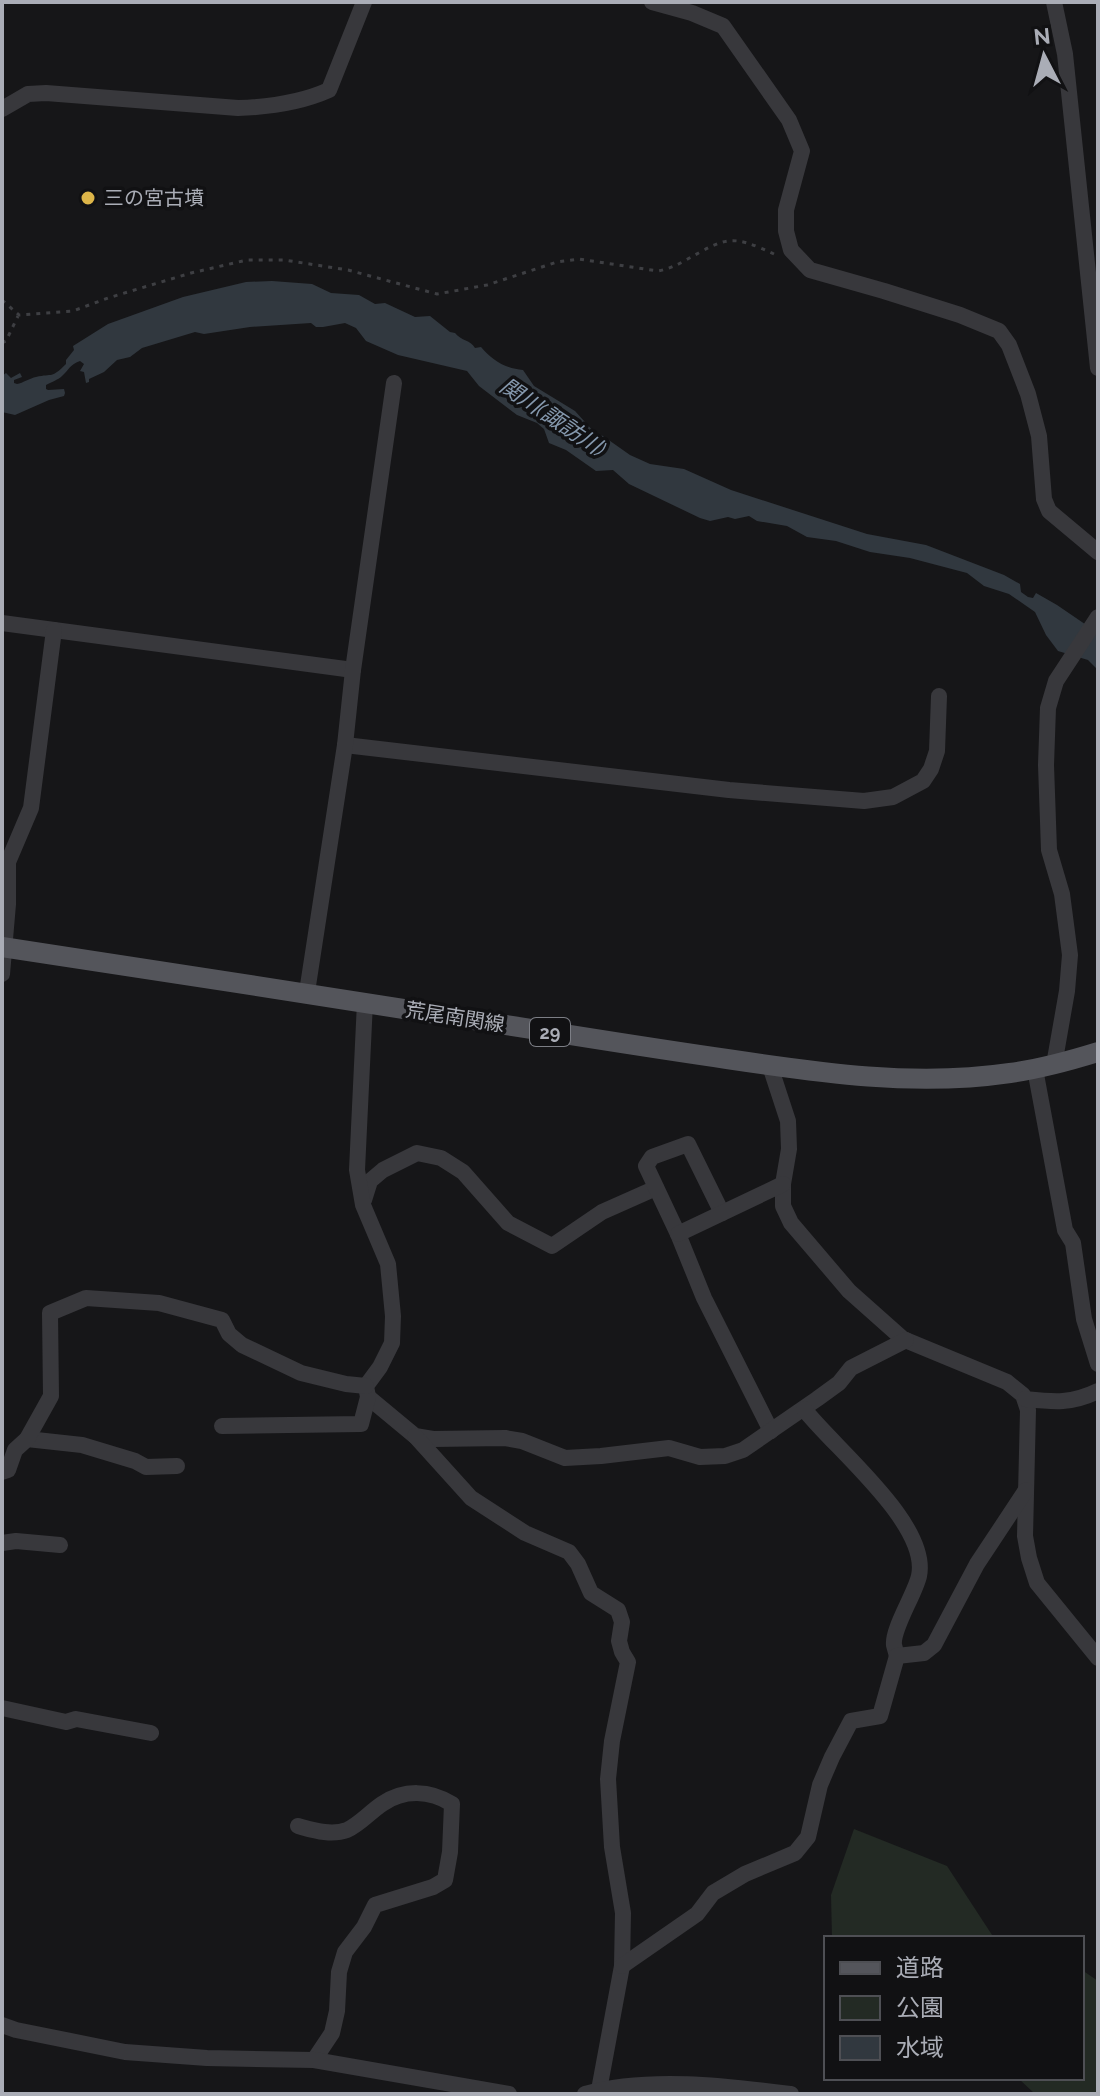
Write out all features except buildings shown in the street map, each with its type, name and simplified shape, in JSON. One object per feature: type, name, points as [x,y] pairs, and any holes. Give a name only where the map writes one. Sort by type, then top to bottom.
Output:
[{"type":"main road","name":"荒尾南関線","points":[[4,947],[842,1076],[893,1079],[1010,1073],[1098,1052]]},
{"type":"street","points":[[2,109],[28,94],[46,93],[238,108],[264,107],[310,98],[329,90],[364,2]]},
{"type":"street","points":[[652,2],[723,26],[789,120],[802,151],[786,210],[786,231],[791,250],[810,270],[960,315],[999,331],[1009,345],[1028,394],[1039,436],[1044,499],[1049,511],[1098,552]]},
{"type":"street","points":[[1054,2],[1065,54],[1098,368]]},
{"type":"street","points":[[307,992],[345,745],[394,383]]},
{"type":"street","points":[[1098,617],[1056,681],[1048,708],[1049,850],[1062,894],[1070,955],[1067,991],[1044,1067],[1065,1230],[1073,1243],[1084,1319],[1098,1364]]},
{"type":"street","points":[[2,623],[353,670]]},
{"type":"street","points":[[2,974],[8,862],[31,808],[54,630]]},
{"type":"street","points":[[345,745],[729,790],[864,801],[893,797],[923,781],[937,751],[939,696]]},
{"type":"street","points":[[222,1426],[361,1424],[367,1392],[392,1343],[388,1264],[363,1205],[357,1170],[365,1002]]},
{"type":"street","points":[[770,1066],[788,1121],[789,1149],[783,1206],[791,1223],[849,1291],[906,1340],[1007,1382],[1023,1395],[1028,1410],[1025,1536],[1029,1558],[1037,1583],[1098,1658]]},
{"type":"street","points":[[722,1213],[688,1144],[652,1157],[646,1166],[704,1298],[771,1431]]},
{"type":"street","points":[[363,1205],[370,1181],[383,1170],[417,1153],[441,1158],[463,1172],[508,1223],[552,1246],[602,1212],[656,1188]]},
{"type":"street","points":[[678,1234],[783,1184]]},
{"type":"street","points":[[2,1472],[8,1470],[15,1450],[27,1439],[51,1396],[50,1313],[86,1298],[159,1303],[222,1320],[229,1334],[242,1345],[301,1373],[367,1392],[415,1436],[471,1498],[525,1533],[569,1552],[591,1593],[618,1610],[622,1622],[619,1641],[628,1662],[612,1741],[608,1779],[612,1847],[623,1913],[622,1966],[592,2092],[659,2084],[731,2086],[791,2094]]},
{"type":"street","points":[[415,1436],[433,1439],[505,1438],[522,1441],[565,1458],[669,1448],[700,1457],[725,1456],[743,1450],[804,1409],[839,1383],[851,1368],[906,1340]]},
{"type":"street","points":[[1025,1399],[1052,1402],[1080,1399],[1098,1391]]},
{"type":"street","points":[[622,1966],[697,1914],[713,1893],[745,1874],[795,1853],[808,1837],[820,1785],[851,1721],[880,1716],[897,1656],[893,1642],[919,1575],[919,1553],[912,1537],[874,1482],[804,1409]]},
{"type":"street","points":[[27,1439],[82,1445],[146,1467],[177,1466]]},
{"type":"street","points":[[897,1656],[924,1653],[934,1645],[977,1564],[1026,1490]]},
{"type":"street","points":[[2,1543],[16,1541],[60,1545]]},
{"type":"street","points":[[2,1708],[66,1722],[76,1719],[151,1733]]},
{"type":"street","points":[[298,1826],[322,1832],[345,1831],[384,1803],[404,1794],[441,1797],[452,1804],[450,1852],[445,1880],[433,1887],[375,1905],[364,1927],[345,1952],[339,1972],[337,2011],[332,2033],[314,2060]]},
{"type":"street","points":[[2,2025],[125,2052],[207,2058],[314,2060],[509,2094]]},
{"type":"path","points":[[2,300],[19,315],[73,311],[191,273],[247,260],[284,260],[348,270],[437,294],[487,285],[557,262],[579,259],[658,271],[729,240],[751,243],[775,254]]},
{"type":"path","points":[[3,343],[19,315]]},
{"type":"green space","points":[[854,1829],[947,1866],[993,1936],[832,1936],[831,1895]]},
{"type":"green space","points":[[1084,1971],[1098,1981],[1098,2094],[1035,2094],[1020,2080],[1084,2080]]},
{"type":"water","name":"関川(諏訪川)","points":[[246,282],[312,284],[331,293],[359,295],[375,304],[385,303],[415,317],[430,316],[475,348],[481,347],[500,363],[523,370],[534,386],[575,411],[594,432],[650,464],[684,469],[731,490],[867,534],[926,545],[1004,575],[1020,584],[1021,592],[1028,597],[1033,598],[1036,593],[1098,633],[1098,670],[1088,660],[1058,651],[1035,612],[1009,594],[984,586],[967,573],[910,558],[870,552],[836,541],[807,537],[787,526],[757,521],[749,516],[710,521],[700,518],[629,484],[613,470],[596,471],[566,450],[549,443],[544,429],[517,415],[479,386],[467,371],[398,355],[366,341],[356,328],[345,323],[323,327],[311,323],[204,334],[195,332],[142,348],[130,357],[117,360],[86,383],[84,372],[80,371],[84,364],[80,361],[46,385],[48,390],[64,389],[64,396],[15,415],[2,412],[2,376],[6,373],[11,378],[20,373],[22,377],[14,380],[17,384],[52,375],[66,364],[73,346],[108,324],[183,297]]},
{"type":"place","name":"三の宮古墳","points":[[88,198]]}]
